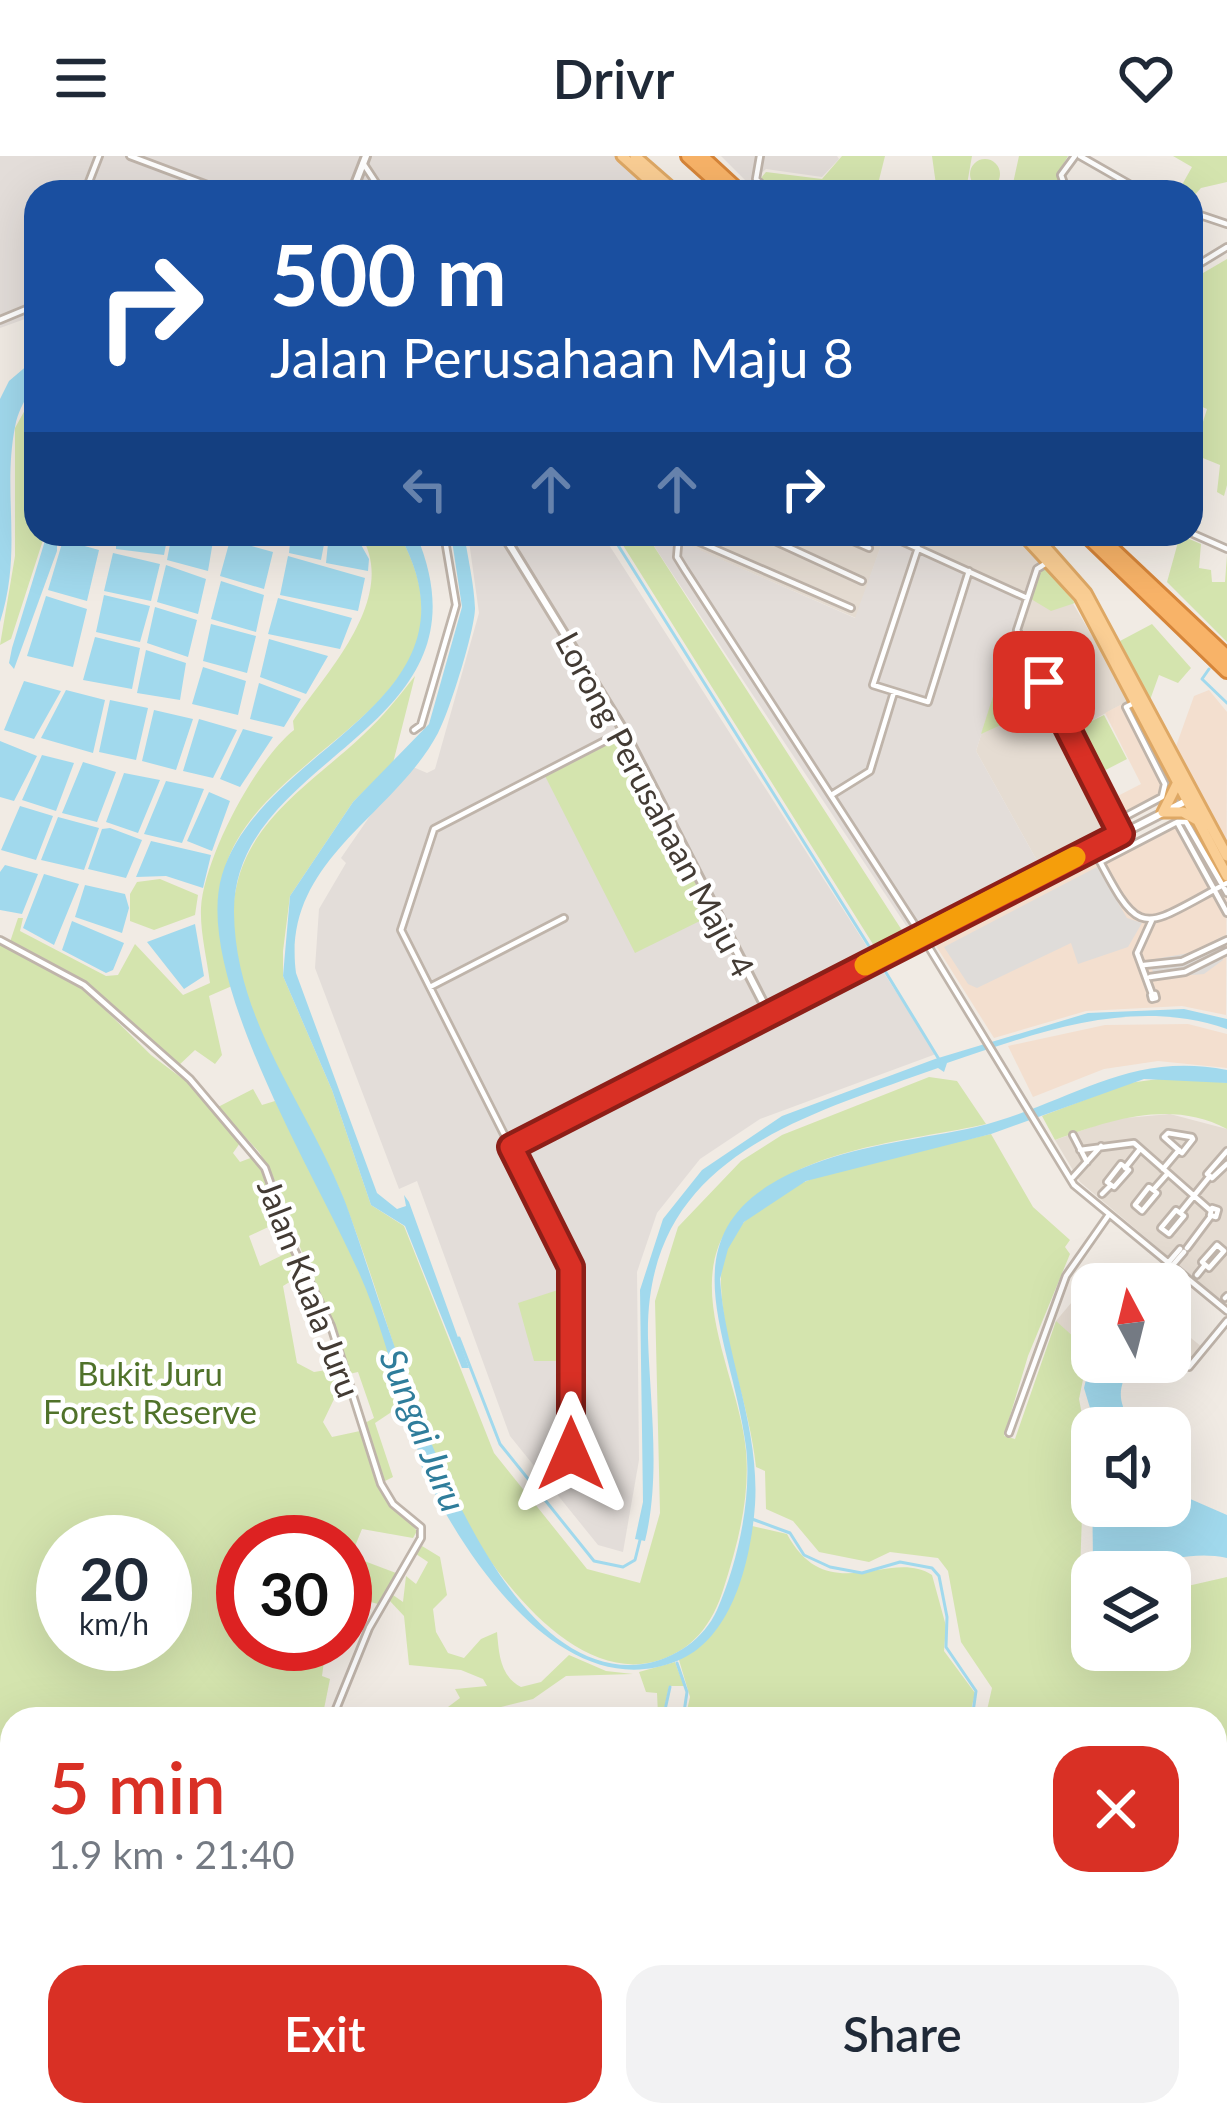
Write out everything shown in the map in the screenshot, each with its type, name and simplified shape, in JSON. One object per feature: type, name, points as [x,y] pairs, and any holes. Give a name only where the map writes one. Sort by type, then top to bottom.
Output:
[{"type":"highway","points":[[688,156],[715,180]]},
{"type":"highway","points":[[701,156],[727,180]]},
{"type":"highway","points":[[1098,546],[1222,656],[1227,681]]},
{"type":"highway","points":[[1108,546],[1222,656],[1227,671]]},
{"type":"main road","points":[[622,156],[649,180]]},
{"type":"main road","points":[[635,156],[662,180]]},
{"type":"main road","points":[[1034,546],[1080,597],[1178,782],[1227,856]]},
{"type":"main road","points":[[1045,546],[1086,593],[1174,754],[1226,882]]},
{"type":"main road","points":[[1178,782],[1163,812],[1183,812],[1198,821]]},
{"type":"street","points":[[130,156],[194,180]]},
{"type":"street","points":[[1063,180],[1061,175],[1077,156],[1114,180]]},
{"type":"street","points":[[414,730],[420,729],[455,605],[446,546]]},
{"type":"street","name":"Lorong Perusahaan Maju 4","points":[[510,546],[624,731],[769,1014]]},
{"type":"street","points":[[679,546],[677,556],[685,570],[922,936],[1071,1179],[1168,1263]]},
{"type":"street","points":[[708,546],[850,608]]},
{"type":"street","points":[[794,546],[862,581]]},
{"type":"street","points":[[864,546],[869,548]]},
{"type":"street","points":[[913,546],[1028,598]]},
{"type":"street","points":[[918,548],[873,685],[928,702],[969,571]]},
{"type":"street","points":[[1049,561],[1037,569],[1017,630],[1121,834]]},
{"type":"street","points":[[831,795],[870,771],[894,692]]},
{"type":"street","points":[[1115,821],[1162,797],[1166,784],[1126,707],[1136,702]]},
{"type":"street","points":[[571,1454],[571,1267],[400,930],[434,829],[624,731]]},
{"type":"street","points":[[511,1147],[1191,798]]},
{"type":"street","points":[[1177,822],[1227,913]]},
{"type":"street","points":[[1100,862],[1177,822],[1186,822],[1226,882],[1227,893]]},
{"type":"street","points":[[1103,843],[1110,856]]},
{"type":"street","points":[[1093,848],[1126,911],[1152,920]]},
{"type":"street","points":[[1154,994],[1152,976],[1137,948],[1152,920],[1226,882]]},
{"type":"street","points":[[430,987],[564,918]]},
{"type":"street","name":"Jalan Kuala Juru","points":[[0,940],[84,985],[190,1079],[265,1168],[293,1247],[331,1326],[381,1484],[393,1504],[422,1527],[421,1538],[369,1628],[337,1707]]},
{"type":"street","points":[[1146,965],[1182,962],[1227,940]]},
{"type":"street","points":[[1214,946],[1219,956]]},
{"type":"street","points":[[1152,976],[1185,972],[1227,951]]},
{"type":"street","points":[[1072,1135],[1087,1162]]},
{"type":"street","points":[[1131,1217],[1149,1187],[1153,1190],[1179,1150],[1194,1138],[1164,1135],[1179,1150]]},
{"type":"street","points":[[1080,1150],[1133,1143],[1227,1223]]},
{"type":"street","points":[[1071,1179],[1101,1146]]},
{"type":"street","points":[[1102,1194],[1121,1164],[1125,1168],[1140,1149]]},
{"type":"street","points":[[1158,1240],[1165,1232],[1161,1228],[1176,1210],[1180,1213],[1227,1151]]},
{"type":"street","points":[[1210,1176],[1214,1180],[1227,1164]]},
{"type":"street","points":[[1009,1433],[1066,1276],[1109,1214]]},
{"type":"street","points":[[1172,1263],[1213,1214]]},
{"type":"street","points":[[1197,1275],[1205,1265],[1202,1262],[1227,1240]]},
{"type":"street","points":[[1191,1282],[1227,1311]]},
{"type":"street","points":[[1191,1365],[1227,1321]]},
{"type":"shaded area","points":[[0,156],[618,156],[643,180],[24,180],[24,319],[0,328]]},
{"type":"shaded area","points":[[721,156],[839,159],[822,177],[766,169],[754,180],[745,180]]},
{"type":"shaded area","points":[[470,546],[610,546],[936,1054],[760,1119],[700,1159],[657,1213],[637,1272],[639,1460],[623,1552],[598,1545],[510,1436],[417,1181],[399,1189],[315,968],[319,909],[346,863],[341,858],[381,800],[413,767],[427,773],[435,769],[479,613]]},
{"type":"shaded area","points":[[654,546],[691,546],[855,618],[881,546],[904,546],[1024,601],[976,751],[1040,866],[911,933]]},
{"type":"shaded area","points":[[690,546],[881,546],[856,618]]},
{"type":"shaded area","points":[[921,546],[1025,546],[1059,580],[1130,700],[1067,734],[1112,824],[1109,832],[1040,866],[976,751],[1025,594]]},
{"type":"shaded area","points":[[1209,690],[1227,712],[1226,1015],[1182,1006],[1086,1011],[994,1038],[933,941],[1205,805],[1175,749],[1194,696]]},
{"type":"shaded area","points":[[1130,700],[1173,785],[1168,800],[1120,825],[1108,801],[1141,784],[1105,713]]},
{"type":"shaded area","points":[[1097,867],[1127,918],[1142,923],[1128,947],[1078,964],[1071,943],[977,988],[968,984],[944,947]]},
{"type":"shaded area","points":[[1223,936],[1223,960],[1204,974],[1155,978],[1149,960],[1195,952]]},
{"type":"shaded area","points":[[1188,1024],[1227,1034],[1227,1068],[1158,1061],[1104,1069],[1033,1097],[1008,1046],[1105,1025]]},
{"type":"shaded area","points":[[1170,1114],[1227,1129],[1227,1306],[1191,1276],[1191,1263],[1176,1263],[1080,1182],[1055,1140],[1114,1119]]},
{"type":"shaded area","points":[[1071,1303],[1071,1338],[1052,1335],[1056,1321]]},
{"type":"shaded area","points":[[1191,1338],[1202,1347],[1191,1359]]},
{"type":"green space","points":[[842,156],[885,156],[879,180],[761,178],[766,172],[822,179]]},
{"type":"green space","points":[[932,156],[972,156],[968,180],[935,180]]},
{"type":"green space","points":[[1019,156],[1068,156],[1058,180],[1014,180]]},
{"type":"green space","points":[[1173,156],[1227,156],[1227,182],[1203,188],[1203,180],[1185,180],[1192,167]]},
{"type":"green space","points":[[979,160],[991,160],[999,168],[999,180],[971,180],[971,168]]},
{"type":"green space","points":[[1227,259],[1224,496],[1217,492],[1220,465],[1203,458],[1207,409],[1203,407],[1203,273]]},
{"type":"green space","points":[[24,412],[24,546],[41,546],[11,639],[0,645],[15,556],[15,428]]},
{"type":"green space","points":[[365,546],[403,546],[420,592],[417,640],[396,681],[282,786],[248,824],[225,868],[221,895],[223,943],[232,986],[209,996],[222,1055],[215,1064],[195,1050],[177,1067],[85,983],[10,942],[18,918],[23,918],[20,931],[106,976],[118,975],[135,944],[183,995],[210,983],[201,908],[211,863],[248,787],[294,730],[293,721],[354,632],[371,582]]},
{"type":"green space","points":[[624,546],[654,546],[905,935],[876,949]]},
{"type":"green space","points":[[1177,546],[1201,546],[1199,568],[1211,570],[1212,582],[1225,582],[1227,555],[1227,642],[1167,582]]},
{"type":"green space","points":[[1047,568],[1075,603],[1051,611],[1031,599],[1041,571]]},
{"type":"green space","points":[[1152,624],[1191,668],[1178,683],[1159,675],[1150,700],[1120,641]]},
{"type":"green space","points":[[1024,659],[1043,694],[1043,706],[981,734],[1001,671]]},
{"type":"green space","points":[[415,676],[393,763],[353,802],[290,896],[283,976],[332,1090],[371,1205],[404,1226],[494,1453],[587,1569],[640,1583],[660,1513],[655,1301],[678,1227],[741,1161],[782,1135],[929,1077],[957,1081],[986,1124],[815,1163],[756,1197],[732,1222],[718,1248],[712,1275],[718,1334],[746,1451],[742,1520],[714,1613],[690,1644],[653,1662],[621,1664],[590,1654],[560,1636],[507,1583],[466,1523],[421,1424],[343,1198],[267,1046],[238,965],[233,924],[237,884],[257,838],[288,801],[377,721]]},
{"type":"green space","points":[[1104,715],[1127,759],[1096,775],[1073,730]]},
{"type":"green space","points":[[620,735],[712,915],[635,953],[544,774]]},
{"type":"green space","points":[[160,879],[198,895],[195,915],[154,930],[130,921],[130,894],[137,882]]},
{"type":"green space","name":"Bukit Juru Forest Reserve","points":[[0,943],[85,990],[151,1055],[195,1088],[240,1143],[233,1153],[240,1162],[253,1157],[270,1183],[281,1221],[249,1236],[260,1266],[291,1251],[301,1275],[283,1286],[297,1363],[314,1372],[339,1368],[348,1393],[335,1397],[323,1422],[332,1437],[360,1431],[379,1485],[417,1531],[413,1538],[372,1531],[372,1515],[216,1515],[216,1671],[323,1671],[322,1676],[330,1679],[324,1707],[0,1707]]},
{"type":"green space","points":[[1180,1076],[1227,1083],[1227,1129],[1206,1120],[1162,1114],[1119,1120],[1055,1140],[1042,1116],[1129,1083]]},
{"type":"green space","points":[[253,1089],[262,1105],[275,1101],[334,1209],[383,1326],[402,1405],[375,1423],[393,1477],[383,1482],[365,1423],[374,1418],[358,1372],[349,1374],[273,1177],[259,1152],[218,1107]]},
{"type":"green space","points":[[991,1134],[1033,1207],[1070,1240],[1065,1247],[1070,1254],[1028,1356],[1004,1436],[1015,1439],[1056,1321],[1071,1334],[1071,1383],[1082,1383],[1081,1407],[1071,1407],[1071,1527],[1082,1527],[1081,1551],[1071,1551],[1071,1671],[1191,1671],[1191,1585],[1227,1577],[1227,1707],[988,1707],[992,1688],[961,1642],[948,1571],[938,1558],[890,1552],[869,1562],[819,1552],[793,1521],[766,1509],[765,1471],[756,1467],[721,1285],[728,1247],[750,1216],[783,1192],[824,1174]]},
{"type":"green space","points":[[567,1287],[566,1361],[534,1361],[518,1303]]},
{"type":"green space","points":[[752,1526],[787,1534],[803,1556],[821,1569],[840,1573],[897,1567],[932,1575],[946,1626],[944,1651],[975,1693],[972,1707],[688,1707],[690,1697],[679,1660],[730,1606]]},
{"type":"green space","points":[[422,1546],[440,1557],[447,1595],[433,1609],[436,1632],[448,1653],[464,1658],[481,1639],[497,1632],[505,1671],[521,1687],[541,1682],[569,1655],[606,1671],[633,1674],[566,1676],[533,1699],[501,1707],[448,1707],[460,1698],[455,1689],[487,1686],[483,1679],[461,1670],[409,1665],[404,1616],[388,1599],[393,1595],[403,1602],[406,1576],[416,1584],[428,1562],[416,1554]]},
{"type":"green space","name":"Bukit Juru Forest Reserve","points":[[372,1564],[396,1573],[378,1604],[372,1602]]},
{"type":"green space","points":[[675,1662],[684,1686],[669,1686],[665,1707],[658,1707],[657,1693],[646,1692],[639,1672]]},
{"type":"water","points":[[24,368],[24,403],[10,476],[10,571],[0,622],[0,399],[9,381]]},
{"type":"water","points":[[43,546],[57,546],[14,669],[9,663]]},
{"type":"water","points":[[61,546],[99,550],[87,601],[48,590]]},
{"type":"water","points":[[116,546],[166,546],[164,555]]},
{"type":"water","points":[[170,546],[212,546],[208,571],[167,560]]},
{"type":"water","points":[[228,546],[273,552],[264,589],[220,576]]},
{"type":"water","points":[[290,546],[324,546],[321,560],[289,553]]},
{"type":"water","points":[[328,546],[362,546],[369,559],[368,571],[326,563]]},
{"type":"water","name":"Sungai Juru","points":[[403,546],[419,546],[433,601],[423,655],[396,699],[274,813],[245,858],[234,912],[237,952],[259,1025],[344,1199],[448,1482],[488,1556],[533,1617],[585,1655],[643,1664],[666,1658],[704,1630],[725,1591],[742,1530],[747,1467],[719,1322],[718,1249],[734,1217],[764,1188],[833,1157],[976,1127],[1127,1073],[1191,1066],[1227,1070],[1227,1083],[1144,1079],[991,1134],[806,1181],[744,1222],[728,1249],[720,1279],[752,1447],[753,1526],[736,1595],[725,1616],[696,1650],[677,1661],[634,1670],[594,1662],[555,1642],[520,1613],[461,1538],[420,1463],[416,1433],[402,1415],[401,1396],[366,1289],[264,1077],[225,967],[218,917],[222,875],[245,830],[279,790],[395,682],[416,640],[420,592]]},
{"type":"water","points":[[453,546],[466,546],[475,608],[448,708],[418,763],[322,870],[296,934],[296,973],[377,1193],[397,1209],[406,1206],[404,1195],[409,1202],[469,1368],[462,1368],[405,1226],[371,1205],[332,1090],[283,976],[290,896],[353,802],[429,724],[462,607]]},
{"type":"water","points":[[113,553],[160,564],[151,601],[104,591]]},
{"type":"water","points":[[288,556],[365,578],[358,611],[280,595]]},
{"type":"water","points":[[166,565],[206,579],[198,614],[157,602]]},
{"type":"water","points":[[221,581],[264,595],[256,632],[211,619]]},
{"type":"water","points":[[104,595],[150,606],[140,642],[96,632]]},
{"type":"water","points":[[46,596],[87,609],[73,667],[27,656]]},
{"type":"water","points":[[278,598],[352,618],[340,649],[268,634]]},
{"type":"water","points":[[155,607],[197,620],[188,657],[147,643]]},
{"type":"water","points":[[211,624],[256,636],[247,673],[203,661]]},
{"type":"water","points":[[95,637],[140,648],[132,689],[83,680]]},
{"type":"water","points":[[269,639],[328,656],[306,694],[260,677]]},
{"type":"water","points":[[146,650],[186,663],[180,700],[137,693]]},
{"type":"water","points":[[203,667],[246,681],[238,715],[192,704]]},
{"type":"water","points":[[24,681],[61,691],[34,739],[4,730]]},
{"type":"water","points":[[259,683],[301,699],[284,727],[250,719]]},
{"type":"water","points":[[66,690],[105,700],[93,753],[41,738]]},
{"type":"water","points":[[110,700],[148,708],[136,760],[99,752]]},
{"type":"water","points":[[154,710],[193,719],[176,770],[142,761]]},
{"type":"water","points":[[199,719],[237,730],[213,778],[183,771]]},
{"type":"water","points":[[243,729],[273,737],[240,787],[220,779]]},
{"type":"water","points":[[0,741],[37,756],[14,801],[0,797]]},
{"type":"water","points":[[42,755],[74,763],[56,811],[22,800]]},
{"type":"water","points":[[83,762],[116,772],[97,822],[62,813]]},
{"type":"water","points":[[124,773],[160,780],[138,833],[106,822]]},
{"type":"water","points":[[166,781],[204,789],[182,843],[144,834]]},
{"type":"water","points":[[209,792],[230,801],[212,851],[187,841]]},
{"type":"water","points":[[20,806],[53,816],[36,860],[1,850]]},
{"type":"water","points":[[58,817],[99,828],[84,870],[41,860]]},
{"type":"water","points":[[102,829],[142,840],[126,878],[88,869]]},
{"type":"water","points":[[151,841],[211,855],[203,888],[166,876],[136,877]]},
{"type":"water","points":[[5,865],[38,874],[22,914],[0,910],[0,872]]},
{"type":"water","points":[[44,874],[79,884],[54,945],[23,928]]},
{"type":"water","points":[[85,885],[125,894],[129,908],[122,933],[75,917]]},
{"type":"water","points":[[72,921],[124,943],[113,970],[106,973],[62,950]]},
{"type":"water","points":[[195,924],[204,976],[184,989],[147,942]]},
{"type":"water","points":[[1184,1009],[1227,1019],[1227,1029],[1156,1016],[1120,1017],[1015,1040],[947,1063],[944,1072],[938,1068],[784,1128],[739,1154],[701,1187],[672,1227],[654,1277],[648,1338],[652,1491],[645,1541],[635,1539],[643,1502],[640,1290],[663,1219],[702,1170],[782,1116],[935,1059],[1088,1013]]},
{"type":"water","points":[[1085,1383],[1123,1383],[1124,1407],[1090,1407]]},
{"type":"water","points":[[1191,1499],[1227,1515],[1227,1558],[1191,1556],[1191,1551],[1093,1551],[1092,1527],[1191,1527]]},
{"type":"waterway","points":[[619,546],[872,951]]},
{"type":"waterway","points":[[1209,669],[1202,679],[1227,703]]},
{"type":"waterway","points":[[882,966],[940,1061]]},
{"type":"waterway","points":[[459,1338],[500,1444],[594,1561],[623,1567],[635,1560],[641,1536]]},
{"type":"waterway","points":[[752,1519],[790,1533],[804,1555],[830,1567],[862,1573],[900,1562],[932,1568],[939,1576],[947,1617],[946,1647],[976,1691],[974,1707]]},
{"type":"waterway","points":[[677,1663],[687,1692],[685,1707]]},
{"type":"waterway","points":[[666,1707],[670,1687]]},
{"type":"slow traffic","points":[[865,965],[1075,857]]},
{"type":"route","points":[[571,1454],[571,1267],[511,1147],[1121,834],[1044,682]]}]
